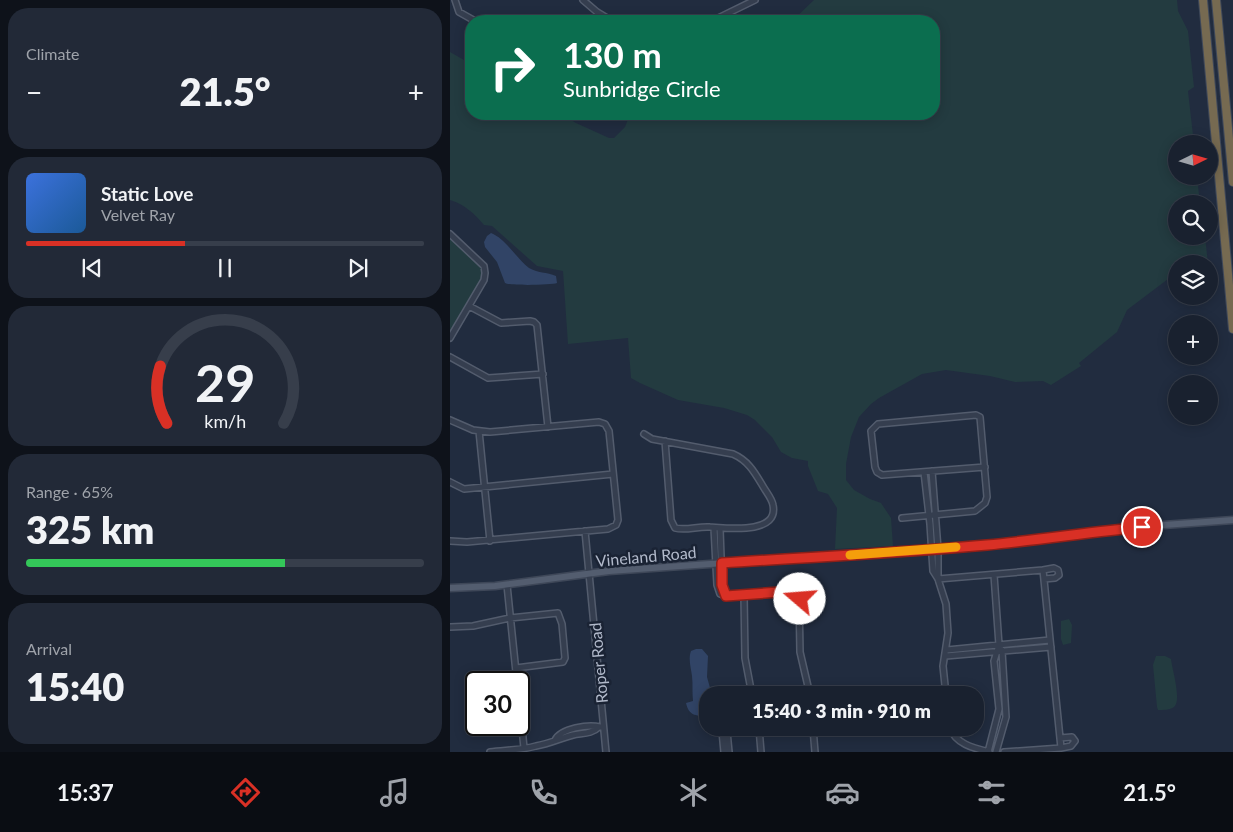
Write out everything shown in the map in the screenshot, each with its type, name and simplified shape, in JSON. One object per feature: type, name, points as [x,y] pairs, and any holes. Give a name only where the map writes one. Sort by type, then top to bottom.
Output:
[{"type":"highway","points":[[1203,0],[1233,329]]},
{"type":"highway","points":[[1216,0],[1233,182]]},
{"type":"main road","name":"Vineland Road","points":[[450,588],[464,589],[506,585],[609,571],[935,549],[1142,527],[1233,520]]},
{"type":"street","points":[[455,0],[459,12],[465,15]]},
{"type":"street","points":[[582,0],[602,15]]},
{"type":"street","points":[[724,15],[755,0]]},
{"type":"street","points":[[450,234],[484,266],[486,273],[484,280],[450,338]]},
{"type":"street","points":[[469,306],[501,324],[534,322],[539,331],[548,427]]},
{"type":"street","points":[[450,356],[488,378],[543,374]]},
{"type":"street","points":[[902,518],[975,511],[985,503],[987,497],[985,467],[979,415],[878,424],[874,426],[871,431],[875,467],[877,472],[882,475],[985,467]]},
{"type":"street","points":[[450,420],[473,430],[497,432],[599,422],[605,424],[609,431],[618,520],[616,525],[608,529],[467,542],[450,541]]},
{"type":"street","points":[[479,430],[490,540]]},
{"type":"street","points":[[644,434],[652,439],[665,441],[733,454],[741,458],[752,468],[773,504],[772,516],[768,522],[759,526],[720,529],[675,528],[672,525],[665,441]]},
{"type":"street","points":[[932,471],[936,515],[933,528]]},
{"type":"street","points":[[924,472],[928,516],[933,528],[936,567],[946,604],[948,633],[943,666],[945,686]]},
{"type":"street","points":[[450,482],[464,488],[613,474]]},
{"type":"street","points":[[714,528],[719,564]]},
{"type":"street","points":[[720,529],[720,594],[726,596],[793,591],[799,595],[800,652],[808,686]]},
{"type":"street","name":"Roper Road","points":[[585,531],[601,727],[606,752]]},
{"type":"street","points":[[1044,570],[1061,748]]},
{"type":"street","points":[[938,579],[1058,570],[1059,575],[1055,578],[1044,579]]},
{"type":"street","points":[[994,575],[999,652],[1006,717],[996,752]]},
{"type":"street","points":[[506,585],[516,671]]},
{"type":"street","points":[[744,595],[745,658],[750,686]]},
{"type":"street","points":[[450,627],[473,626],[510,618],[558,613],[562,624],[565,658],[563,662],[516,668]]},
{"type":"street","points":[[946,653],[1050,640]]},
{"type":"street","points":[[946,653],[999,652],[1051,647]]},
{"type":"street","points":[[954,736],[962,743],[988,752],[999,709],[994,661],[999,652]]},
{"type":"street","points":[[490,752],[537,746],[555,740],[558,735],[594,725],[601,727]]},
{"type":"street","points":[[523,736],[524,748]]},
{"type":"street","points":[[724,752],[728,736]]},
{"type":"street","points":[[729,736],[729,752]]},
{"type":"street","points":[[760,736],[761,752]]},
{"type":"street","points":[[814,736],[815,752]]},
{"type":"street","points":[[1004,752],[1061,748],[1071,746],[1075,741],[1072,737],[1060,738]]},
{"type":"green space","points":[[814,0],[1177,0],[1178,11],[1188,31],[1194,87],[1188,91],[1193,135],[1168,135],[1168,185],[1198,185],[1199,195],[1168,195],[1168,245],[1206,245],[1207,255],[1168,255],[1168,279],[1127,310],[1117,332],[1079,363],[1081,366],[1051,385],[1043,381],[1015,382],[990,376],[946,370],[922,374],[871,404],[859,417],[851,437],[846,464],[846,480],[854,490],[881,503],[891,518],[893,546],[835,549],[837,508],[828,494],[818,491],[808,466],[808,461],[792,458],[781,452],[772,437],[755,420],[747,415],[724,408],[678,400],[631,378],[628,338],[568,344],[563,271],[537,266],[492,226],[484,225],[469,210],[450,200],[450,52],[465,61],[465,120],[571,120],[609,138],[614,138],[625,127],[628,120],[940,120],[940,15],[798,15]]},
{"type":"green space","points":[[450,236],[483,269],[483,278],[450,333]]},
{"type":"green space","points":[[1069,619],[1072,625],[1071,643],[1063,645],[1061,621]]},
{"type":"green space","points":[[1156,656],[1165,656],[1171,659],[1177,698],[1174,707],[1168,709],[1158,710],[1157,707],[1153,665]]},
{"type":"water","points":[[491,233],[506,244],[529,268],[556,276],[557,283],[515,285],[505,283],[497,262],[485,247],[484,242]]},
{"type":"water","points":[[702,649],[708,656],[707,677],[710,686],[699,686],[699,716],[691,713],[686,703],[693,701],[690,664],[691,651]]},
{"type":"slow traffic","points":[[850,555],[956,547]]},
{"type":"route","points":[[800,599],[799,595],[793,591],[726,596],[722,585],[722,563],[987,545],[1142,527]]}]
